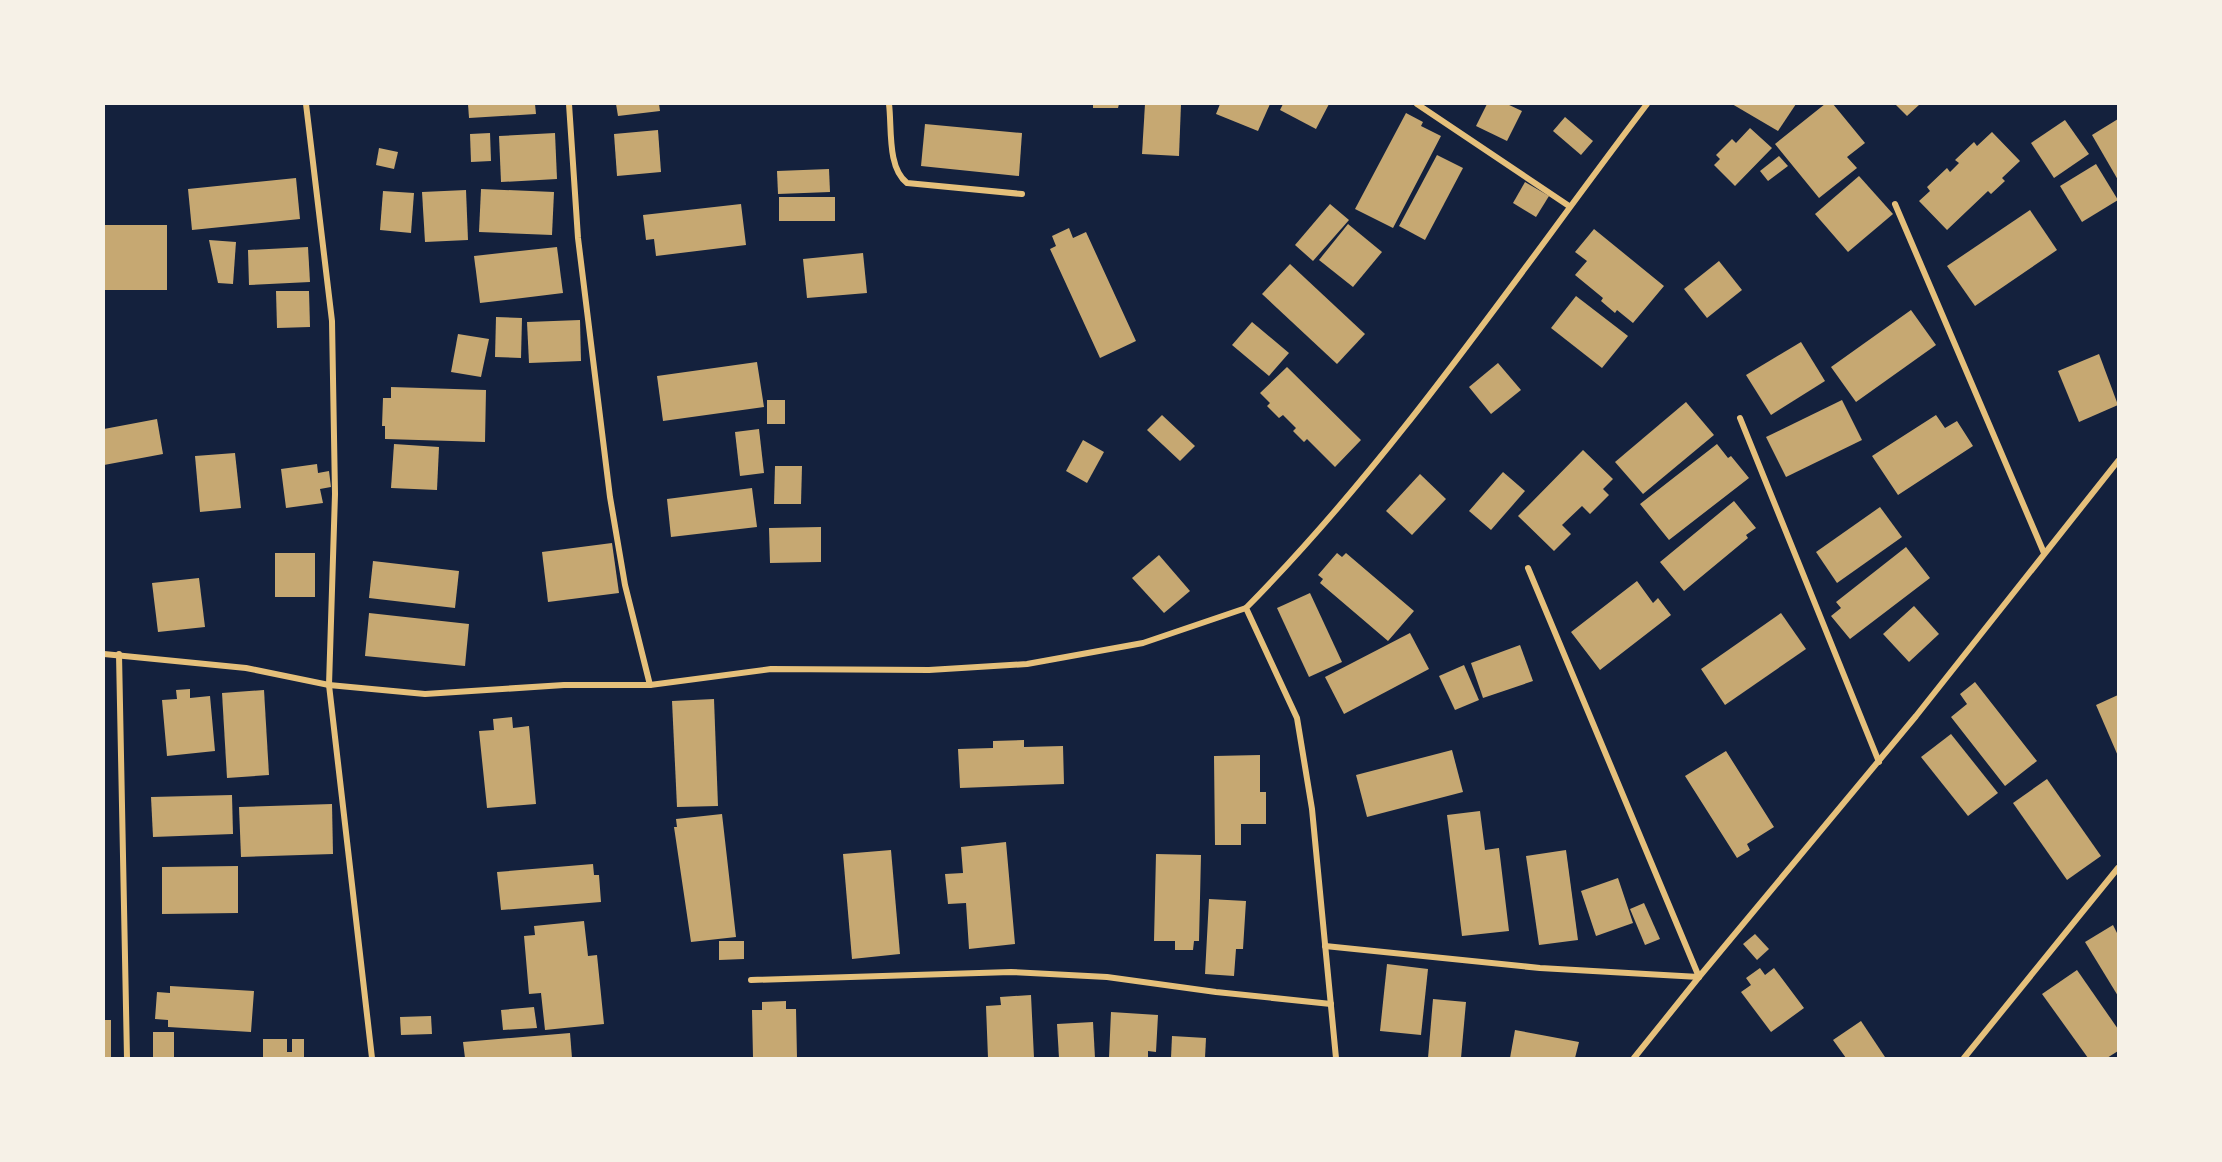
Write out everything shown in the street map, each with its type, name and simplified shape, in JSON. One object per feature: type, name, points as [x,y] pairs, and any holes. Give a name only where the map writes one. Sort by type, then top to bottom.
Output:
[{"type":"street","points":[[306,104],[332,321],[335,494],[329,685],[372,1059]]},
{"type":"street","points":[[569,104],[578,238],[610,497],[625,585],[650,685]]},
{"type":"street","points":[[889,104],[895,164],[899,177],[908,183],[1022,194]]},
{"type":"street","points":[[1417,104],[1569,206]]},
{"type":"street","points":[[104,654],[246,668],[329,685],[424,694],[564,685],[650,685],[771,669],[929,670],[1027,664],[1143,643],[1246,608],[1329,517],[1458,361],[1569,206],[1647,104]]},
{"type":"street","points":[[1895,204],[2044,553]]},
{"type":"street","points":[[1740,418],[1879,762]]},
{"type":"street","points":[[1634,1059],[1699,976],[1879,762],[2118,461]]},
{"type":"street","points":[[1528,567],[1699,976]]},
{"type":"street","points":[[1246,608],[1297,718],[1312,809],[1336,1059]]},
{"type":"street","points":[[119,654],[127,1059]]},
{"type":"street","points":[[1964,1059],[2118,868]]},
{"type":"street","points":[[1325,946],[1540,968],[1699,976]]},
{"type":"street","points":[[751,980],[1011,972],[1107,976],[1216,992],[1331,1004]]},
{"type":"building","points":[[468,104],[535,104],[536,114],[469,118]]},
{"type":"building","points":[[616,104],[659,104],[660,111],[618,116]]},
{"type":"building","points":[[1093,104],[1119,104],[1118,108],[1093,108]]},
{"type":"building","points":[[1145,104],[1181,104],[1179,156],[1142,154]]},
{"type":"building","points":[[1220,104],[1270,104],[1258,131],[1216,114]]},
{"type":"building","points":[[1283,104],[1329,104],[1316,129],[1280,110]]},
{"type":"building","points":[[1487,104],[1507,104],[1522,111],[1507,141],[1476,126]]},
{"type":"building","points":[[1732,104],[1796,104],[1778,131]]},
{"type":"building","points":[[1825,104],[1833,104],[1865,143],[1847,157],[1857,168],[1819,198],[1775,144]]},
{"type":"building","points":[[1895,104],[1920,104],[1907,116]]},
{"type":"building","points":[[1406,113],[1423,122],[1421,126],[1441,136],[1393,228],[1355,209]]},
{"type":"building","points":[[1565,117],[1593,141],[1581,155],[1553,131]]},
{"type":"building","points":[[2118,119],[2118,180],[2092,135]]},
{"type":"building","points":[[2065,120],[2089,154],[2054,178],[2031,143]]},
{"type":"building","points":[[925,124],[1022,133],[1019,176],[921,166]]},
{"type":"building","points":[[1750,128],[1772,148],[1735,186],[1714,165],[1720,159],[1716,155],[1732,139],[1736,143]]},
{"type":"building","points":[[658,130],[661,172],[617,176],[614,134]]},
{"type":"building","points":[[1992,132],[2020,161],[2002,178],[2005,181],[1991,194],[1988,191],[1947,230],[1919,201],[1930,191],[1927,187],[1947,168],[1950,172],[1959,163],[1955,160],[1974,142],[1977,146]]},
{"type":"building","points":[[490,133],[491,161],[471,162],[470,134]]},
{"type":"building","points":[[555,133],[557,179],[501,182],[499,136]]},
{"type":"building","points":[[379,148],[398,152],[394,169],[376,165]]},
{"type":"building","points":[[1437,155],[1463,168],[1425,240],[1399,226]]},
{"type":"building","points":[[1779,156],[1788,166],[1768,181],[1760,171]]},
{"type":"building","points":[[2096,164],[2118,200],[2082,222],[2060,186]]},
{"type":"building","points":[[829,169],[830,192],[778,194],[777,171]]},
{"type":"building","points":[[1859,176],[1893,214],[1848,252],[1815,214]]},
{"type":"building","points":[[296,178],[300,219],[192,230],[188,189]]},
{"type":"building","points":[[1525,182],[1549,196],[1536,217],[1513,203]]},
{"type":"building","points":[[481,189],[554,192],[552,235],[479,232]]},
{"type":"building","points":[[466,190],[468,240],[425,242],[422,192]]},
{"type":"building","points":[[383,191],[414,193],[411,233],[380,230]]},
{"type":"building","points":[[779,197],[835,197],[835,221],[779,221]]},
{"type":"building","points":[[741,204],[746,245],[656,256],[654,239],[646,240],[643,215]]},
{"type":"building","points":[[1330,204],[1349,220],[1313,261],[1295,245]]},
{"type":"building","points":[[2030,210],[2057,250],[1975,306],[1947,266]]},
{"type":"building","points":[[1348,224],[1382,252],[1353,287],[1319,260]]},
{"type":"building","points":[[104,225],[167,225],[167,290],[104,290]]},
{"type":"building","points":[[1069,228],[1073,238],[1086,232],[1136,341],[1100,358],[1050,249],[1056,246],[1052,236]]},
{"type":"building","points":[[1594,229],[1664,286],[1633,323],[1617,310],[1615,313],[1601,301],[1603,298],[1575,275],[1587,261],[1575,252]]},
{"type":"building","points":[[209,240],[236,242],[233,284],[218,283]]},
{"type":"building","points":[[308,247],[310,282],[249,285],[248,250]]},
{"type":"building","points":[[557,247],[563,293],[480,303],[474,256]]},
{"type":"building","points":[[863,253],[867,293],[807,298],[803,259]]},
{"type":"building","points":[[1719,261],[1742,290],[1707,318],[1684,289]]},
{"type":"building","points":[[1290,264],[1365,334],[1337,364],[1262,294]]},
{"type":"building","points":[[276,291],[309,291],[310,327],[277,328]]},
{"type":"building","points":[[1576,296],[1628,336],[1602,368],[1551,328]]},
{"type":"building","points":[[1911,310],[1936,345],[1856,402],[1831,367]]},
{"type":"building","points":[[496,317],[522,318],[521,358],[495,357]]},
{"type":"building","points":[[580,320],[581,361],[529,363],[527,322]]},
{"type":"building","points":[[1252,322],[1289,353],[1269,376],[1232,345]]},
{"type":"building","points":[[458,334],[489,339],[481,377],[451,372]]},
{"type":"building","points":[[1801,342],[1825,381],[1771,415],[1746,375]]},
{"type":"building","points":[[2099,354],[2118,405],[2079,422],[2058,371]]},
{"type":"building","points":[[757,362],[764,407],[663,421],[657,376]]},
{"type":"building","points":[[1498,363],[1521,390],[1491,414],[1469,387]]},
{"type":"building","points":[[1287,367],[1361,440],[1335,467],[1307,439],[1304,442],[1293,431],[1296,428],[1283,415],[1279,418],[1267,406],[1270,403],[1260,393]]},
{"type":"building","points":[[391,387],[486,390],[485,442],[385,439],[385,426],[382,426],[383,398],[391,398]]},
{"type":"building","points":[[767,400],[785,400],[785,424],[767,424]]},
{"type":"building","points":[[1842,400],[1862,440],[1786,477],[1766,437]]},
{"type":"building","points":[[1686,402],[1714,435],[1643,494],[1615,462]]},
{"type":"building","points":[[1162,415],[1195,446],[1180,461],[1147,430]]},
{"type":"building","points":[[1936,415],[1945,428],[1957,421],[1973,446],[1898,495],[1872,456]]},
{"type":"building","points":[[157,419],[163,454],[104,465],[104,429]]},
{"type":"building","points":[[759,429],[764,473],[740,476],[735,432]]},
{"type":"building","points":[[1083,440],[1104,452],[1087,483],[1066,471]]},
{"type":"building","points":[[394,444],[439,447],[437,490],[391,488]]},
{"type":"building","points":[[1717,444],[1728,458],[1731,456],[1749,478],[1669,540],[1640,504]]},
{"type":"building","points":[[1583,450],[1613,479],[1603,489],[1609,495],[1590,514],[1582,506],[1562,525],[1571,534],[1554,551],[1518,516]]},
{"type":"building","points":[[235,453],[241,508],[200,512],[195,456]]},
{"type":"building","points":[[317,464],[318,473],[329,471],[331,487],[320,489],[323,503],[286,508],[281,469]]},
{"type":"building","points":[[775,466],[802,466],[801,504],[774,504]]},
{"type":"building","points":[[1503,472],[1525,491],[1491,530],[1469,511]]},
{"type":"building","points":[[1420,474],[1446,499],[1412,535],[1386,511]]},
{"type":"building","points":[[752,488],[757,527],[671,537],[667,499]]},
{"type":"building","points":[[1734,501],[1756,528],[1746,535],[1748,538],[1684,591],[1660,562]]},
{"type":"building","points":[[1880,507],[1902,537],[1837,583],[1816,552]]},
{"type":"building","points":[[821,527],[821,562],[770,563],[769,528]]},
{"type":"building","points":[[612,543],[619,593],[548,602],[542,552]]},
{"type":"building","points":[[1906,547],[1930,578],[1850,639],[1831,616],[1841,608],[1836,602]]},
{"type":"building","points":[[275,553],[315,553],[315,597],[275,597]]},
{"type":"building","points":[[1337,553],[1342,557],[1346,553],[1414,611],[1388,641],[1320,583],[1323,579],[1318,575]]},
{"type":"building","points":[[1159,555],[1190,591],[1164,613],[1132,578]]},
{"type":"building","points":[[373,561],[459,571],[455,608],[369,598]]},
{"type":"building","points":[[199,578],[205,627],[158,632],[152,583]]},
{"type":"building","points":[[1637,581],[1653,603],[1658,598],[1671,615],[1600,670],[1571,632]]},
{"type":"building","points":[[1310,593],[1342,662],[1309,677],[1277,608]]},
{"type":"building","points":[[1914,606],[1939,634],[1909,662],[1883,634]]},
{"type":"building","points":[[369,613],[469,624],[465,666],[365,656]]},
{"type":"building","points":[[1781,613],[1806,649],[1725,705],[1701,669]]},
{"type":"building","points":[[1410,633],[1429,669],[1344,714],[1325,677]]},
{"type":"building","points":[[1520,645],[1533,681],[1483,698],[1471,663]]},
{"type":"building","points":[[1464,665],[1479,700],[1455,710],[1439,676]]},
{"type":"building","points":[[1975,682],[2037,761],[2005,786],[1951,717],[1967,704],[1960,694]]},
{"type":"building","points":[[190,689],[190,698],[210,696],[215,751],[167,756],[162,700],[177,699],[176,690]]},
{"type":"building","points":[[264,690],[269,775],[227,778],[222,693]]},
{"type":"building","points":[[2118,695],[2118,756],[2096,705]]},
{"type":"building","points":[[714,699],[718,806],[677,807],[672,701]]},
{"type":"building","points":[[512,717],[513,728],[529,726],[536,804],[487,808],[479,731],[494,730],[493,719]]},
{"type":"building","points":[[1951,734],[1998,793],[1968,816],[1921,757]]},
{"type":"building","points":[[1024,740],[1024,747],[1063,746],[1064,784],[960,788],[958,749],[993,748],[993,741]]},
{"type":"building","points":[[1452,750],[1463,792],[1367,817],[1356,775]]},
{"type":"building","points":[[1726,751],[1774,827],[1747,844],[1750,850],[1737,858],[1685,776]]},
{"type":"building","points":[[1260,755],[1260,792],[1266,792],[1266,824],[1241,824],[1241,845],[1215,845],[1214,756]]},
{"type":"building","points":[[2047,779],[2101,856],[2067,880],[2013,803]]},
{"type":"building","points":[[232,795],[233,834],[153,837],[151,797]]},
{"type":"building","points":[[332,804],[333,854],[241,857],[239,807]]},
{"type":"building","points":[[1480,811],[1485,850],[1499,848],[1509,931],[1462,936],[1447,815]]},
{"type":"building","points":[[722,814],[736,937],[691,942],[674,827],[677,827],[676,819]]},
{"type":"building","points":[[1006,842],[1015,944],[969,949],[966,903],[948,904],[945,874],[963,873],[961,847]]},
{"type":"building","points":[[891,850],[900,954],[852,959],[843,854]]},
{"type":"building","points":[[1566,850],[1578,940],[1539,945],[1526,856]]},
{"type":"building","points":[[1156,854],[1201,855],[1199,941],[1194,941],[1193,950],[1175,950],[1175,941],[1154,941]]},
{"type":"building","points":[[593,864],[594,875],[599,875],[601,902],[501,910],[497,872]]},
{"type":"building","points":[[238,866],[238,913],[162,914],[162,867]]},
{"type":"building","points":[[1618,878],[1633,923],[1596,936],[1581,891]]},
{"type":"building","points":[[1209,899],[1246,901],[1243,949],[1236,949],[1234,976],[1205,974]]},
{"type":"building","points":[[1644,903],[1660,939],[1645,945],[1630,909]]},
{"type":"building","points":[[584,921],[588,956],[597,955],[604,1024],[545,1030],[541,993],[529,994],[524,936],[535,935],[534,926]]},
{"type":"building","points":[[2113,925],[2118,935],[2118,996],[2085,942]]},
{"type":"building","points":[[1755,934],[1769,949],[1757,960],[1743,944]]},
{"type":"building","points":[[719,941],[744,941],[744,959],[719,960]]},
{"type":"building","points":[[1387,964],[1428,969],[1421,1035],[1380,1031]]},
{"type":"building","points":[[1760,968],[1765,975],[1774,968],[1804,1008],[1771,1032],[1741,992],[1751,985],[1746,978]]},
{"type":"building","points":[[2077,970],[2118,1029],[2118,1051],[2107,1058],[2088,1058],[2042,994]]},
{"type":"building","points":[[170,986],[254,991],[251,1032],[168,1027],[168,1020],[155,1019],[157,992],[170,993]]},
{"type":"building","points":[[1031,995],[1034,1058],[988,1058],[986,1006],[1001,1005],[1000,997]]},
{"type":"building","points":[[1433,999],[1466,1002],[1461,1058],[1428,1058]]},
{"type":"building","points":[[786,1001],[786,1009],[796,1009],[797,1058],[753,1058],[752,1010],[762,1010],[762,1002]]},
{"type":"building","points":[[534,1007],[537,1028],[503,1030],[501,1010]]},
{"type":"building","points":[[1111,1012],[1158,1015],[1156,1052],[1148,1051],[1148,1058],[1109,1058]]},
{"type":"building","points":[[431,1016],[432,1034],[401,1035],[400,1017]]},
{"type":"building","points":[[104,1020],[111,1020],[111,1058],[104,1058]]},
{"type":"building","points":[[1861,1021],[1885,1057],[1846,1058],[1833,1040]]},
{"type":"building","points":[[1093,1022],[1095,1058],[1059,1058],[1057,1024]]},
{"type":"building","points":[[1515,1030],[1579,1042],[1575,1058],[1510,1058]]},
{"type":"building","points":[[153,1032],[174,1032],[174,1058],[153,1058]]},
{"type":"building","points":[[570,1033],[572,1058],[465,1058],[463,1042]]},
{"type":"building","points":[[1172,1036],[1206,1038],[1205,1058],[1171,1058]]},
{"type":"building","points":[[263,1039],[287,1039],[287,1052],[292,1052],[292,1039],[304,1039],[304,1058],[263,1058]]}]
